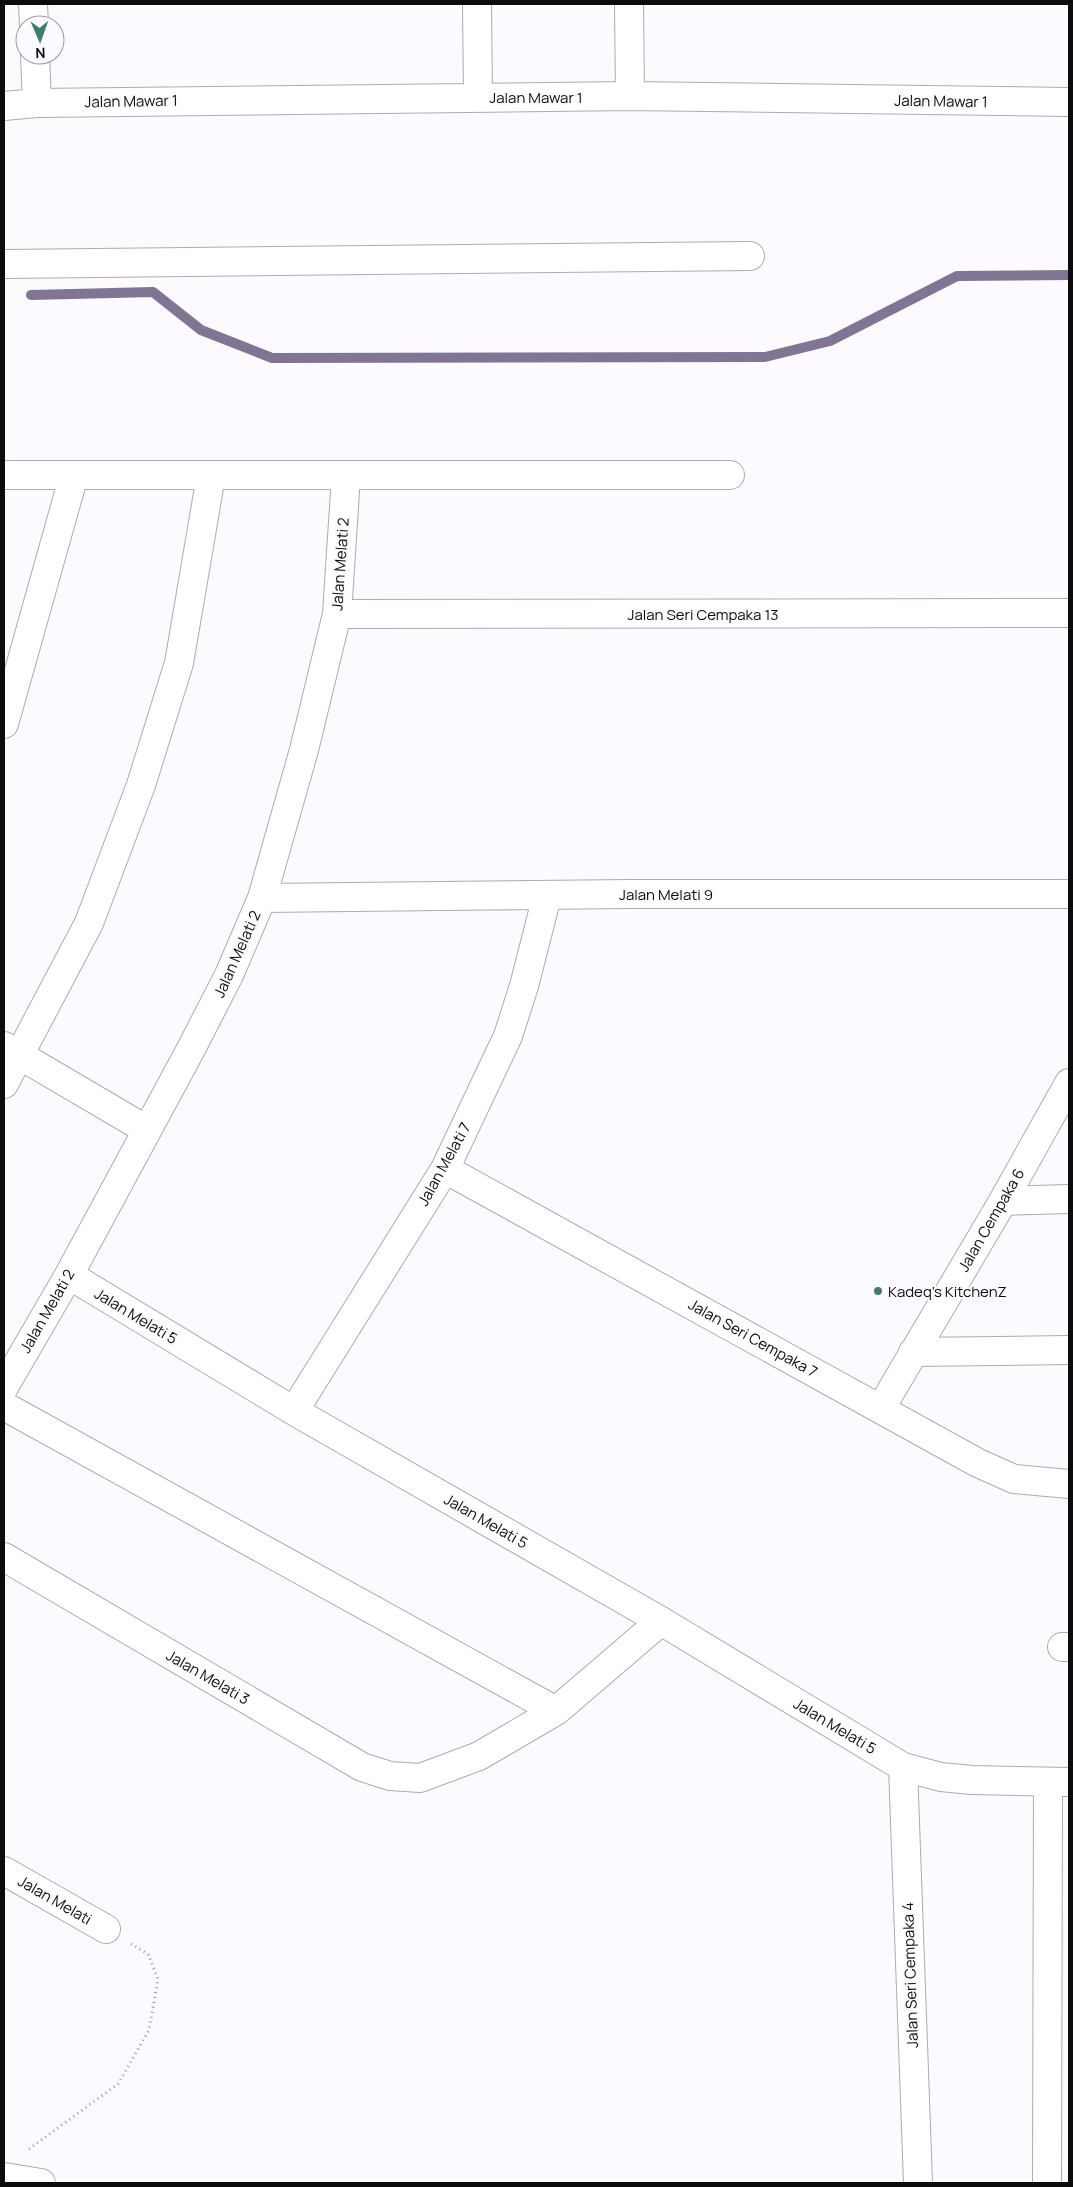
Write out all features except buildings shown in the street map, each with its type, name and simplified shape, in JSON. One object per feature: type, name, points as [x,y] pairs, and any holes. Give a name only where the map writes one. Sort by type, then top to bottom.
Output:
[{"type":"street","points":[[477,4],[478,97]]},
{"type":"street","points":[[629,4],[630,96]]},
{"type":"street","points":[[35,65],[36,103]]},
{"type":"street","name":"Jalan Mawar 1","points":[[4,106],[36,103],[630,96],[1069,102]]},
{"type":"street","points":[[4,264],[750,256]]},
{"type":"street","points":[[4,475],[730,475]]},
{"type":"street","points":[[4,724],[74,475]]},
{"type":"street","points":[[4,1084],[12,1051],[89,923],[141,785],[179,663],[211,476]]},
{"type":"street","name":"Jalan Melati 2","points":[[4,1387],[69,1275],[229,975],[262,898],[304,750],[337,614],[346,476]]},
{"type":"street","name":"Jalan Seri Cempaka 13","points":[[337,614],[1069,614]]},
{"type":"street","name":"Jalan Melati 9","points":[[262,898],[632,894],[1069,894]]},
{"type":"street","name":"Jalan Melati 7","points":[[294,1411],[444,1169],[508,1036],[524,986],[547,896]]},
{"type":"street","points":[[12,1051],[147,1130]]},
{"type":"street","name":"Jalan Cempaka 6","points":[[881,1408],[1069,1083]]},
{"type":"street","name":"Jalan Seri Cempaka 7","points":[[444,1169],[978,1463],[1014,1479],[1069,1484]]},
{"type":"street","points":[[1003,1200],[1069,1199]]},
{"type":"street","name":"Jalan Melati 5","points":[[69,1275],[294,1411],[661,1621],[903,1767],[940,1777],[972,1780],[1058,1782]]},
{"type":"street","points":[[913,1352],[1069,1350]]},
{"type":"street","points":[[4,1406],[556,1711],[661,1621]]},
{"type":"street","name":"Jalan Melati 3","points":[[4,1557],[362,1767],[390,1776],[420,1778],[479,1756],[556,1711]]},
{"type":"street","name":"Jalan Seri Cempaka 4","points":[[903,1767],[918,2183]]},
{"type":"street","points":[[1047,2183],[1058,1782]]},
{"type":"street","name":"Jalan Melati","points":[[4,1871],[106,1929]]},
{"type":"street","points":[[4,2177],[41,2183]]},
{"type":"path","points":[[27,2151],[118,2084],[149,2030],[158,1979],[148,1954],[106,1929]]},
{"type":"waterway","points":[[31,295],[153,292],[201,330],[272,358],[765,357],[830,341],[957,276],[1069,275]]},
{"type":"place","name":"Kadeq's KitchenZ","points":[[878,1291]]}]
